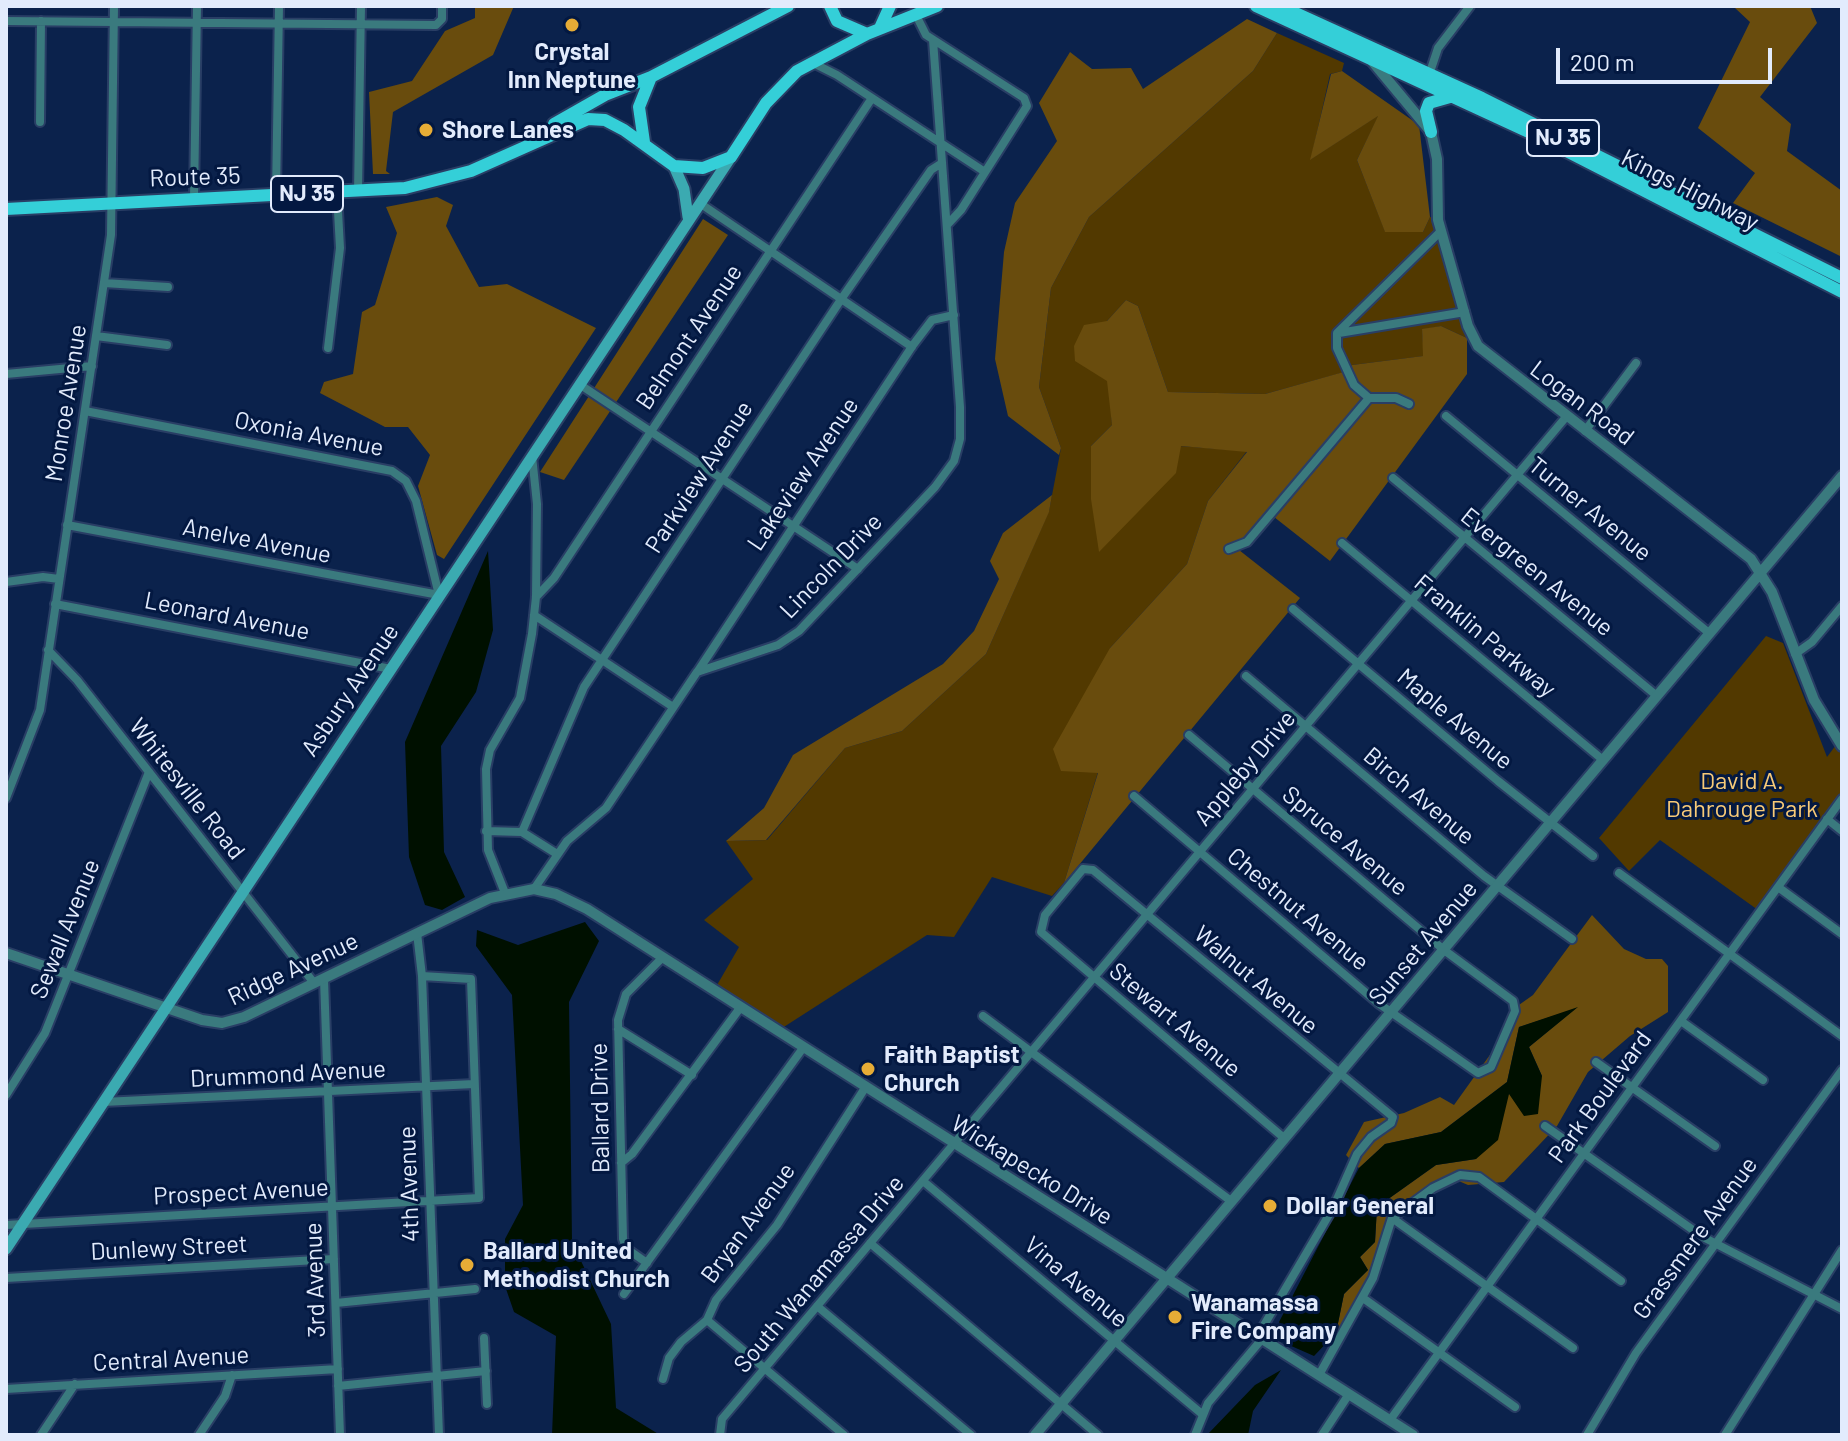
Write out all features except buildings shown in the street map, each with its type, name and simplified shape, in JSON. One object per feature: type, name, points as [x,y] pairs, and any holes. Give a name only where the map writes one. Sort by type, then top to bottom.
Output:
[{"type":"main road","name":"NJ 35","points":[[521,146],[596,99],[651,77],[788,6]]},
{"type":"main road","points":[[830,6],[837,21],[867,34]]},
{"type":"main road","points":[[880,28],[890,6]]},
{"type":"main road","points":[[688,217],[684,189],[674,166],[703,168],[731,157],[777,90],[811,62],[880,28],[937,6]]},
{"type":"main road","name":"Kings Highway","points":[[1256,6],[1367,57],[1427,79],[1456,97],[1842,292]]},
{"type":"main road","name":"Kings Highway","points":[[1280,6],[1842,278]]},
{"type":"main road","points":[[644,142],[638,113],[651,77]]},
{"type":"main road","points":[[1431,132],[1426,111],[1429,103],[1437,98],[1456,97]]},
{"type":"main road","name":"NJ 35","points":[[521,146],[588,119],[605,120],[644,142],[674,166]]},
{"type":"main road","name":"Route 35","points":[[6,209],[405,188],[453,177],[521,146]]},
{"type":"main road","name":"Asbury Avenue","points":[[6,1249],[688,217],[701,204],[731,157]]},
{"type":"street","name":"Monroe Avenue","points":[[6,798],[37,721],[104,283],[112,202],[114,6]]},
{"type":"street","points":[[194,198],[197,6]]},
{"type":"street","points":[[276,195],[279,6]]},
{"type":"street","points":[[358,192],[361,6]]},
{"type":"street","points":[[6,21],[436,25],[442,19],[442,6]]},
{"type":"street","points":[[1427,79],[1438,48],[1470,6]]},
{"type":"street","points":[[916,15],[933,40],[1027,103],[961,210],[947,225]]},
{"type":"street","points":[[40,122],[41,21]]},
{"type":"street","points":[[933,40],[940,143]]},
{"type":"street","points":[[833,50],[831,65],[837,75]]},
{"type":"street","points":[[1367,57],[1431,132]]},
{"type":"street","points":[[811,62],[837,75],[985,172]]},
{"type":"street","name":"Belmont Avenue","points":[[536,597],[554,578],[872,98]]},
{"type":"street","name":"Logan Road","points":[[1431,132],[1437,159],[1441,231],[1469,330],[1484,354],[1725,536],[1762,572],[1820,714],[1842,746]]},
{"type":"street","name":"Lincoln Drive","points":[[697,672],[789,639],[935,487],[956,454],[960,420],[940,143]]},
{"type":"street","name":"Parkview Avenue","points":[[522,832],[570,713],[602,660],[842,298],[931,170],[942,163]]},
{"type":"street","points":[[328,348],[340,248],[337,193]]},
{"type":"street","points":[[701,204],[912,347]]},
{"type":"street","points":[[1409,404],[1396,398],[1369,398],[1354,385],[1337,348],[1337,333],[1441,231]]},
{"type":"street","points":[[104,283],[168,287]]},
{"type":"street","points":[[1337,333],[1465,312]]},
{"type":"street","name":"Lakeview Avenue","points":[[697,672],[912,347],[932,320],[954,315]]},
{"type":"street","points":[[96,336],[167,345]]},
{"type":"street","points":[[1585,431],[1636,363]]},
{"type":"street","points":[[6,374],[92,366]]},
{"type":"street","points":[[579,384],[858,569]]},
{"type":"street","points":[[1229,549],[1247,542],[1369,398]]},
{"type":"street","name":"Oxonia Avenue","points":[[85,411],[392,471],[406,481],[416,501],[439,595]]},
{"type":"street","name":"Turner Avenue","points":[[1446,416],[1709,633]]},
{"type":"street","name":"Appleby Drive","points":[[954,1145],[1566,417]]},
{"type":"street","points":[[505,893],[491,862],[486,831],[487,759],[520,698],[534,615],[537,504],[531,456]]},
{"type":"street","name":"Sunset Avenue","points":[[1035,1435],[1842,476]]},
{"type":"street","name":"Evergreen Avenue","points":[[1393,478],[1657,696]]},
{"type":"street","name":"Anelve Avenue","points":[[67,525],[439,595]]},
{"type":"street","name":"Franklin Parkway","points":[[1342,543],[1603,760]]},
{"type":"street","points":[[6,582],[43,577],[59,579]]},
{"type":"street","name":"Leonard Avenue","points":[[55,604],[391,669]]},
{"type":"street","points":[[1795,654],[1812,642],[1842,606]]},
{"type":"street","name":"Maple Avenue","points":[[1293,609],[1549,823],[1593,856]]},
{"type":"street","points":[[534,615],[673,707]]},
{"type":"street","name":"Whitesville Road","points":[[48,650],[77,680],[293,955],[319,981]]},
{"type":"street","points":[[534,889],[567,841],[606,808],[697,672]]},
{"type":"street","name":"Birch Avenue","points":[[1246,676],[1497,886],[1572,939]]},
{"type":"street","name":"Spruce Avenue","points":[[1189,735],[1444,950],[1515,1004],[1496,1059],[1481,1074]]},
{"type":"street","name":"Sewall Avenue","points":[[6,1095],[45,1033],[149,772]]},
{"type":"street","name":"Chestnut Avenue","points":[[1134,796],[1391,1012],[1481,1074]]},
{"type":"street","name":"Park Boulevard","points":[[1390,1420],[1842,799]]},
{"type":"street","points":[[1827,819],[1842,831]]},
{"type":"street","points":[[486,831],[522,832],[557,854]]},
{"type":"street","name":"Walnut Avenue","points":[[1041,932],[1045,915],[1075,876],[1083,869],[1093,870],[1338,1075],[1390,1114],[1393,1120],[1357,1154],[1333,1208],[1260,1338]]},
{"type":"street","points":[[1619,873],[1842,1036]]},
{"type":"street","points":[[1778,887],[1842,934]]},
{"type":"street","name":"Wickapecko Drive","points":[[455,914],[505,893],[534,889],[576,903],[1413,1435]]},
{"type":"street","name":"Ridge Avenue","points":[[6,953],[202,1020],[228,1022],[455,914]]},
{"type":"street","name":"Stewart Avenue","points":[[1041,932],[1284,1138]]},
{"type":"street","name":"4th Avenue","points":[[417,933],[422,976],[439,1435]]},
{"type":"street","name":"Ballard Drive","points":[[647,1263],[627,1249],[623,1242],[618,1029],[622,1000],[662,958]]},
{"type":"street","points":[[422,976],[471,979],[474,1084]]},
{"type":"street","name":"3rd Avenue","points":[[319,981],[328,1092],[340,1435]]},
{"type":"street","points":[[621,1163],[632,1154],[740,1008]]},
{"type":"street","points":[[983,1016],[1231,1201]]},
{"type":"street","points":[[1681,1021],[1763,1080]]},
{"type":"street","points":[[618,1029],[692,1075]]},
{"type":"street","points":[[624,1294],[803,1048]]},
{"type":"street","points":[[1596,1062],[1715,1146]]},
{"type":"street","name":"Grassmere Avenue","points":[[1587,1435],[1636,1353],[1842,1070]]},
{"type":"street","name":"Drummond Avenue","points":[[103,1102],[474,1084]]},
{"type":"street","name":"Prospect Avenue","points":[[6,1225],[479,1198],[474,1084]]},
{"type":"street","name":"Bryan Avenue","points":[[663,1379],[669,1358],[681,1342],[707,1320],[716,1300],[777,1225],[865,1088]]},
{"type":"street","points":[[1545,1126],[1715,1245],[1842,1309]]},
{"type":"street","name":"South Wanamassa Drive","points":[[720,1433],[722,1419],[954,1145]]},
{"type":"street","points":[[1319,1375],[1377,1268],[1392,1218],[1439,1184],[1463,1174],[1479,1177],[1621,1281]]},
{"type":"street","name":"Vina Avenue","points":[[923,1181],[1202,1414]]},
{"type":"street","points":[[1392,1218],[1573,1348]]},
{"type":"street","points":[[870,1243],[1098,1435]]},
{"type":"street","points":[[1725,1435],[1842,1250]]},
{"type":"street","name":"Dunlewy Street","points":[[6,1278],[334,1259]]},
{"type":"street","points":[[336,1303],[475,1289]]},
{"type":"street","points":[[1363,1298],[1515,1407]]},
{"type":"street","points":[[817,1306],[971,1435]]},
{"type":"street","points":[[707,1320],[844,1435]]},
{"type":"street","points":[[484,1338],[487,1404]]},
{"type":"street","points":[[1195,1435],[1202,1414],[1260,1338]]},
{"type":"street","name":"Central Avenue","points":[[6,1389],[338,1369]]},
{"type":"street","points":[[338,1386],[486,1371]]},
{"type":"street","points":[[199,1435],[225,1396],[232,1375]]},
{"type":"street","points":[[41,1435],[75,1384]]},
{"type":"street","points":[[1322,1435],[1349,1394]]},
{"type":"green space","points":[[1277,33],[1344,63],[1342,71],[1330,74],[1311,159],[1379,115],[1357,160],[1385,231],[1423,232],[1430,217],[1439,218],[1467,338],[1441,326],[1422,330],[1424,356],[1352,365],[1348,371],[1265,394],[1168,392],[1138,306],[1126,300],[1107,321],[1112,425],[1091,446],[1180,446],[1247,451],[1208,501],[1187,564],[1110,648],[1098,772],[1064,883],[1052,896],[992,877],[954,937],[927,935],[776,1032],[713,992],[739,947],[704,920],[753,879],[726,841],[767,840],[845,748],[902,731],[986,654],[1049,511],[1061,448],[1039,387],[1051,288],[1089,217],[1253,71]]},
{"type":"green space","name":"David A. Dahrouge Park","points":[[1766,636],[1783,643],[1827,757],[1839,741],[1842,744],[1842,796],[1758,910],[1660,840],[1629,871],[1599,838]]},
{"type":"shaded area","points":[[475,6],[514,6],[493,55],[393,112],[386,171],[390,174],[373,174],[369,92],[412,81],[445,31],[475,18]]},
{"type":"shaded area","points":[[1810,6],[1817,23],[1760,97],[1791,124],[1787,151],[1842,191],[1840,256],[1733,203],[1755,173],[1698,128],[1750,22],[1735,8]]},
{"type":"shaded area","points":[[1247,19],[1277,33],[1253,71],[1089,217],[1051,288],[1039,387],[1061,448],[1059,455],[1008,416],[995,359],[1004,252],[1015,203],[1057,141],[1039,103],[1070,52],[1092,69],[1131,68],[1143,89]]},
{"type":"shaded area","points":[[1342,71],[1419,125],[1430,217],[1423,232],[1385,232],[1357,160],[1378,116],[1310,160],[1331,74]]},
{"type":"shaded area","points":[[437,197],[453,205],[446,226],[479,287],[507,284],[596,328],[444,559],[437,555],[418,486],[430,455],[408,427],[385,427],[320,393],[324,382],[353,374],[362,312],[375,305],[397,233],[386,207]]},
{"type":"shaded area","points":[[703,219],[728,235],[564,480],[540,472]]},
{"type":"shaded area","points":[[1126,300],[1138,306],[1168,392],[1265,394],[1347,371],[1352,365],[1423,356],[1422,329],[1441,326],[1467,338],[1467,374],[1330,561],[1269,513],[1239,550],[1300,598],[1064,883],[1098,773],[1061,771],[1053,749],[1110,648],[1187,564],[1208,501],[1247,452],[1181,446],[1176,473],[1099,552],[1091,499],[1091,446],[1112,425],[1107,381],[1075,361],[1074,346],[1084,325],[1107,321]]},
{"type":"shaded area","points":[[1052,495],[1049,512],[986,654],[902,731],[845,748],[766,840],[726,841],[764,808],[793,755],[943,664],[974,631],[999,579],[990,561],[1003,533]]},
{"type":"shaded area","points":[[488,551],[493,630],[476,692],[441,746],[444,852],[465,897],[442,910],[425,905],[409,857],[405,742]]},
{"type":"shaded area","points":[[1592,915],[1624,949],[1646,959],[1662,959],[1668,966],[1668,1012],[1630,1036],[1588,1072],[1557,1126],[1504,1182],[1468,1185],[1447,1176],[1392,1213],[1366,1285],[1341,1334],[1336,1333],[1344,1294],[1368,1270],[1360,1257],[1375,1242],[1377,1207],[1436,1165],[1476,1159],[1509,1093],[1542,1076],[1529,1047],[1575,1009],[1519,1027],[1507,1082],[1441,1132],[1385,1144],[1359,1168],[1346,1155],[1364,1122],[1404,1113],[1440,1097],[1454,1105],[1497,1045],[1509,1012],[1533,995]]},
{"type":"shaded area","points":[[585,922],[599,941],[569,1002],[572,1242],[611,1324],[616,1408],[660,1435],[552,1435],[556,1336],[514,1312],[505,1286],[505,1239],[523,1205],[512,995],[476,946],[477,930],[518,945]]},
{"type":"shaded area","points":[[1578,1007],[1529,1047],[1542,1076],[1538,1114],[1524,1116],[1509,1094],[1498,1140],[1476,1159],[1436,1165],[1377,1207],[1375,1242],[1360,1257],[1368,1270],[1344,1294],[1336,1333],[1314,1356],[1289,1345],[1279,1322],[1359,1168],[1385,1144],[1441,1132],[1507,1082],[1519,1027]]},
{"type":"shaded area","points":[[1281,1370],[1253,1411],[1248,1435],[1207,1435],[1255,1385]]},
{"type":"place","name":"Crystal Inn Neptune","points":[[572,25]]},
{"type":"place","name":"Shore Lanes","points":[[426,130]]},
{"type":"place","name":"Faith Baptist Church","points":[[868,1069]]},
{"type":"place","name":"Dollar General","points":[[1270,1206]]},
{"type":"place","name":"Ballard United Methodist Church","points":[[467,1265]]},
{"type":"place","name":"Wanamassa Fire Company","points":[[1175,1317]]}]
